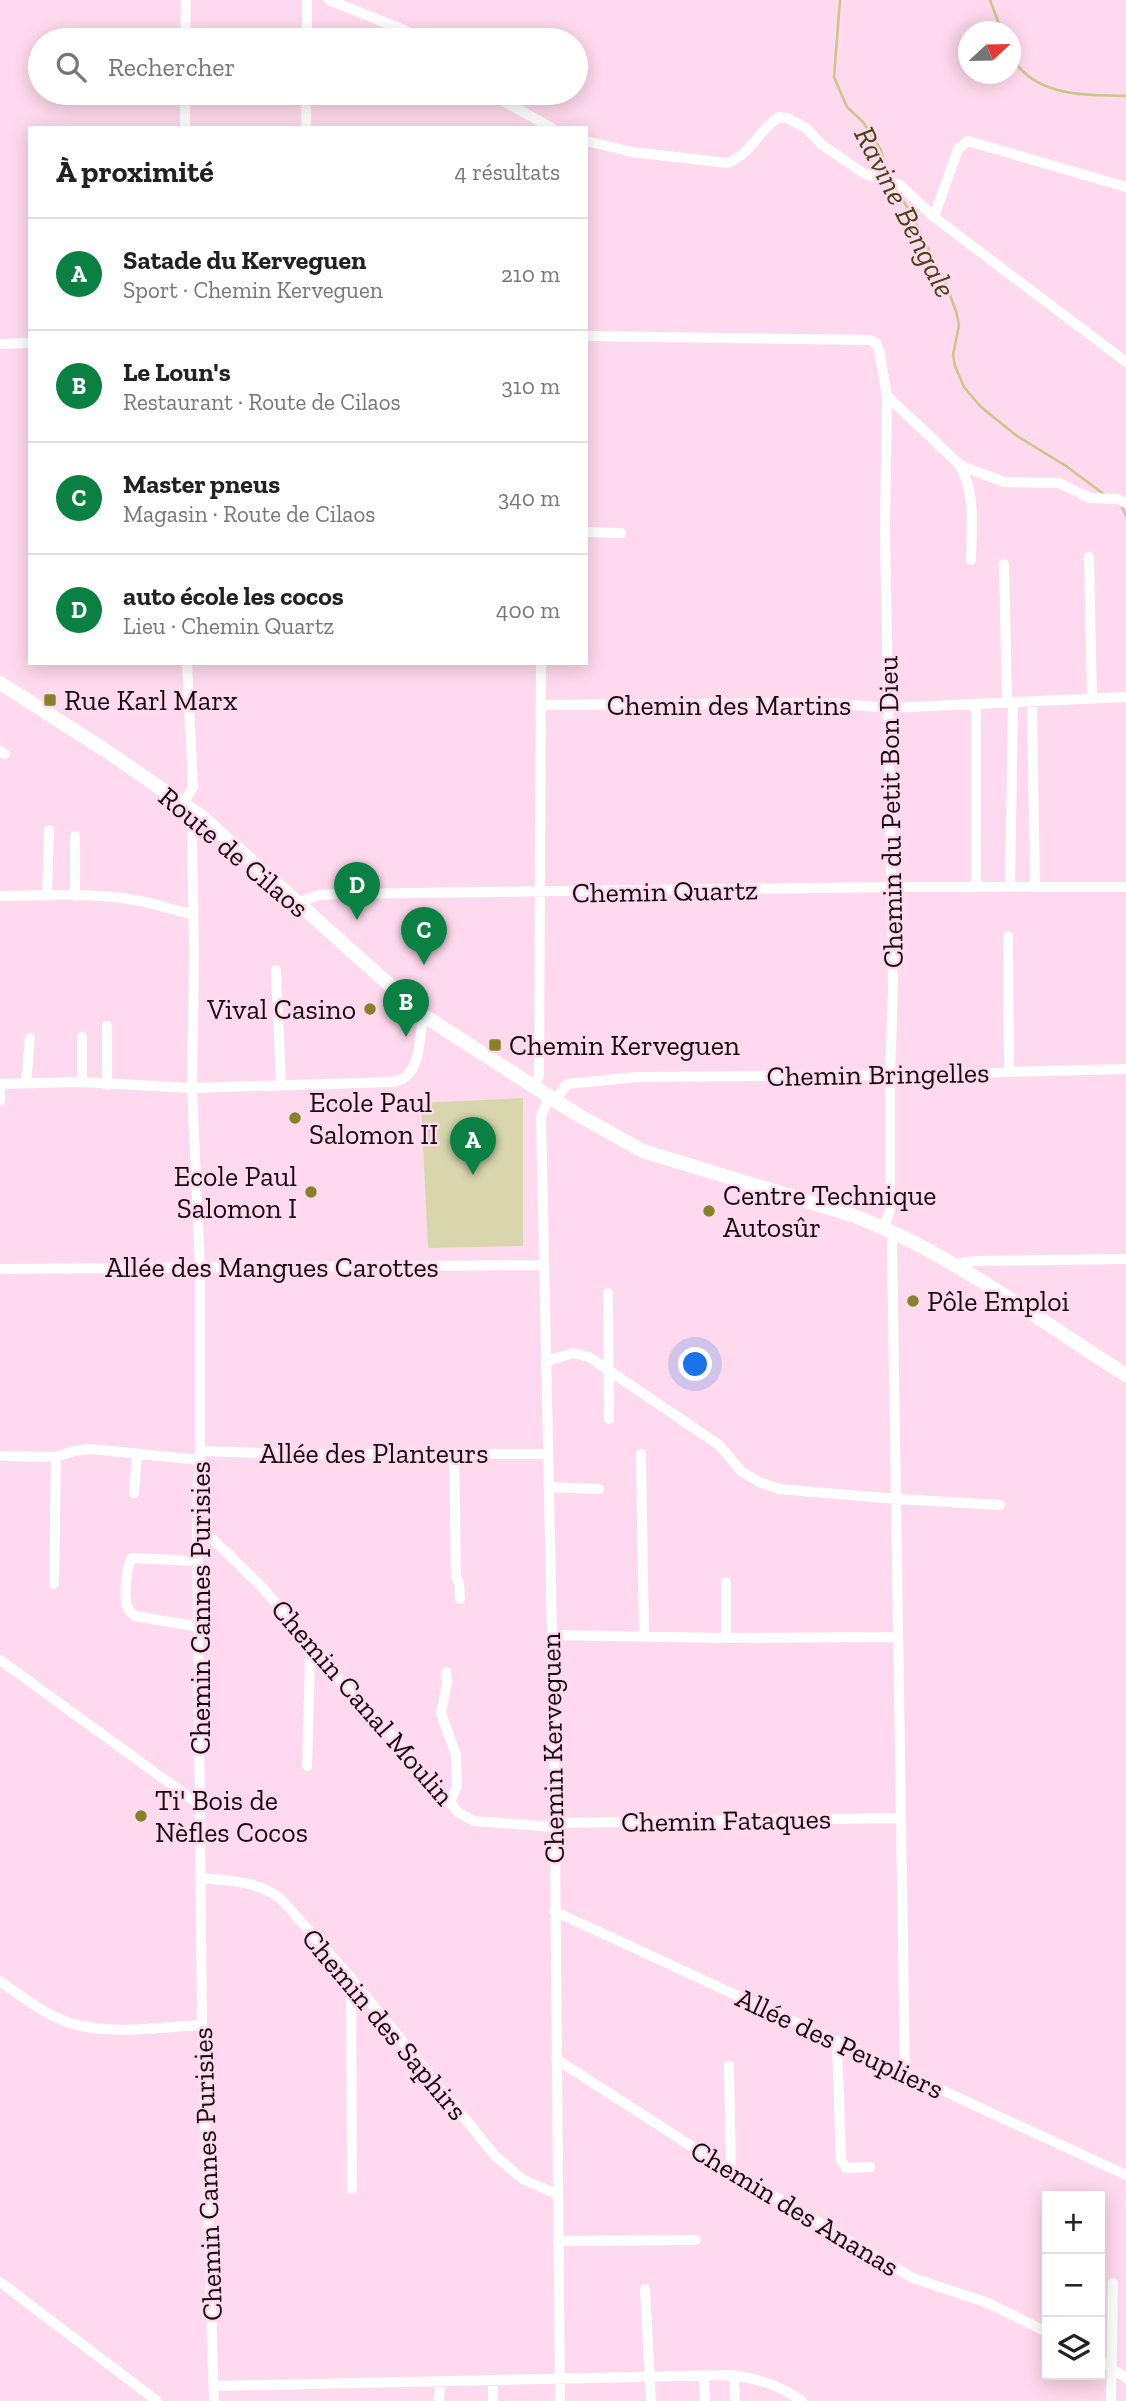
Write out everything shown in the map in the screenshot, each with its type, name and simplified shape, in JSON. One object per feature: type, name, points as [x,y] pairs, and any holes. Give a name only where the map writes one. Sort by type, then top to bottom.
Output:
[{"type":"main road","name":"Route de Cilaos","points":[[0,683],[108,752],[202,817],[424,1015],[552,1099],[643,1151],[852,1215],[889,1230],[959,1268],[1126,1375]]},
{"type":"street","points":[[185,28],[186,0]]},
{"type":"street","points":[[307,0],[307,28]]},
{"type":"street","points":[[329,0],[399,28]]},
{"type":"street","points":[[185,105],[185,126]]},
{"type":"street","points":[[306,105],[306,126]]},
{"type":"street","points":[[506,105],[532,123]]},
{"type":"street","points":[[588,141],[632,152],[727,163],[742,156],[772,122],[779,117],[787,118],[806,128],[821,144],[863,173],[900,186],[934,217],[1126,362]]},
{"type":"street","points":[[934,217],[958,149],[968,141],[1126,187]]},
{"type":"street","name":"Chemin du Petit Bon Dieu","points":[[588,337],[870,340],[876,343],[879,350],[887,396],[885,530],[892,988],[889,1230],[892,1243],[897,1499],[899,1818],[905,2074]]},
{"type":"street","points":[[0,344],[28,343]]},
{"type":"street","points":[[887,396],[959,465],[969,481],[971,560]]},
{"type":"street","points":[[959,465],[1004,482],[1059,483],[1090,498],[1118,499],[1125,502]]},
{"type":"street","points":[[588,533],[621,533]]},
{"type":"street","points":[[1089,557],[1092,699]]},
{"type":"street","points":[[1004,564],[1010,703],[1010,887]]},
{"type":"street","points":[[183,804],[193,787],[187,665]]},
{"type":"street","points":[[533,1087],[539,1076],[541,665]]},
{"type":"street","name":"Chemin des Martins","points":[[541,705],[829,703],[888,708],[1126,697]]},
{"type":"street","points":[[1032,702],[1035,886]]},
{"type":"street","points":[[976,704],[976,887]]},
{"type":"street","name":"Chemin Cannes Purisies","points":[[202,817],[192,834],[192,1087],[200,1269],[200,1455],[197,1524],[202,2025],[214,2401]]},
{"type":"street","points":[[47,895],[49,830]]},
{"type":"street","points":[[75,836],[75,896]]},
{"type":"street","name":"Chemin Quartz","points":[[296,903],[320,895],[340,894],[1126,887]]},
{"type":"street","points":[[0,896],[47,895],[137,900],[193,914]]},
{"type":"street","points":[[1008,936],[1009,1072]]},
{"type":"street","points":[[276,970],[281,1085]]},
{"type":"street","points":[[0,1101],[0,1084],[26,1082],[192,1087],[393,1082],[405,1079],[414,1070],[424,1015]]},
{"type":"street","points":[[107,1027],[107,1085]]},
{"type":"street","points":[[82,1037],[82,1082]]},
{"type":"street","points":[[26,1082],[30,1038]]},
{"type":"street","name":"Chemin Bringelles","points":[[552,1099],[567,1084],[636,1077],[890,1076],[1126,1069]]},
{"type":"street","name":"Chemin Kerveguen","points":[[552,1099],[541,1116],[549,1487],[560,2401]]},
{"type":"street","points":[[959,1268],[961,1263],[974,1261],[1126,1259]]},
{"type":"street","name":"Allée des Mangues Carottes","points":[[0,1269],[544,1265]]},
{"type":"street","points":[[608,1293],[610,1419]]},
{"type":"street","points":[[547,1361],[578,1353],[589,1357],[719,1445],[741,1471],[759,1482],[779,1489],[1000,1504]]},
{"type":"street","name":"Allée des Planteurs","points":[[0,1455],[56,1457],[74,1451],[91,1450],[136,1455],[548,1454]]},
{"type":"street","points":[[454,1453],[456,1576],[460,1599]]},
{"type":"street","points":[[641,1454],[644,1636]]},
{"type":"street","points":[[134,1493],[136,1455]]},
{"type":"street","points":[[54,1584],[56,1457]]},
{"type":"street","points":[[549,1487],[599,1489]]},
{"type":"street","name":"Chemin Canal Moulin","points":[[197,1524],[262,1587],[306,1639],[312,1651],[352,1691],[459,1813],[474,1821],[553,1825]]},
{"type":"street","points":[[198,1562],[132,1558],[127,1564],[127,1603],[135,1616],[199,1627]]},
{"type":"street","points":[[726,1582],[726,1638]]},
{"type":"street","points":[[551,1635],[726,1638],[898,1636]]},
{"type":"street","points":[[307,1766],[312,1651]]},
{"type":"street","points":[[0,1660],[201,1806]]},
{"type":"street","points":[[446,1672],[447,1684],[441,1713],[456,1755],[457,1786],[450,1802]]},
{"type":"street","name":"Chemin Fataques","points":[[553,1825],[899,1818]]},
{"type":"street","name":"Chemin des Saphirs","points":[[201,1878],[252,1884],[267,1889],[281,1899],[351,1978],[496,2157],[524,2180],[557,2194]]},
{"type":"street","name":"Allée des Peupliers","points":[[554,1911],[1126,2175]]},
{"type":"street","points":[[351,1978],[352,2189]]},
{"type":"street","points":[[0,1981],[37,2007],[80,2026],[107,2029],[202,2025]]},
{"type":"street","points":[[837,2042],[841,2160],[846,2168],[870,2167]]},
{"type":"street","name":"Chemin des Ananas","points":[[556,2059],[731,2171],[913,2278],[988,2303],[1042,2330]]},
{"type":"street","points":[[729,2066],[731,2171]]},
{"type":"street","points":[[558,2241],[696,2240]]},
{"type":"street","points":[[0,2282],[157,2401]]},
{"type":"street","points":[[1111,2401],[1113,2283]]},
{"type":"street","points":[[646,2289],[651,2401]]},
{"type":"street","points":[[1105,2363],[1126,2378]]},
{"type":"street","points":[[214,2386],[734,2375],[762,2380],[785,2396],[802,2401]]},
{"type":"street","points":[[734,2375],[735,2401]]},
{"type":"street","points":[[704,2376],[705,2401]]},
{"type":"street","points":[[439,2401],[440,2381]]},
{"type":"street","points":[[494,2381],[494,2401]]},
{"type":"shaded area","points":[[523,1098],[523,1246],[428,1248],[421,1103]]},
{"type":"waterway","name":"Ravine Bengale","points":[[840,0],[834,77],[847,107],[863,122],[881,150],[888,176]]},
{"type":"waterway","points":[[990,0],[998,21]]},
{"type":"waterway","points":[[1021,69],[1032,79],[1061,91],[1126,96]]},
{"type":"waterway","name":"Ravine Bengale","points":[[894,188],[910,211],[956,311],[959,325],[953,355],[964,387],[981,407],[1017,436],[1066,466],[1105,495]]},
{"type":"waterway","name":"Ravine Bengale","points":[[1122,507],[1126,516]]},
{"type":"place","name":"Rue Karl Marx","points":[[50,700]]},
{"type":"place","name":"auto école les cocos","points":[[357,920]]},
{"type":"place","name":"Master pneus","points":[[424,965]]},
{"type":"place","name":"Vival Casino","points":[[370,1009]]},
{"type":"place","name":"Le Loun's","points":[[406,1037]]},
{"type":"place","name":"Chemin Kerveguen","points":[[495,1045]]},
{"type":"place","name":"Ecole Paul Salomon II","points":[[295,1118]]},
{"type":"place","name":"Satade du Kerveguen","points":[[473,1175]]},
{"type":"place","name":"Ecole Paul Salomon I","points":[[311,1192]]},
{"type":"place","name":"Centre Technique Autosûr","points":[[709,1211]]},
{"type":"place","name":"Pôle Emploi","points":[[913,1301]]},
{"type":"place","name":"Ti' Bois de Nèfles Cocos","points":[[141,1816]]}]
